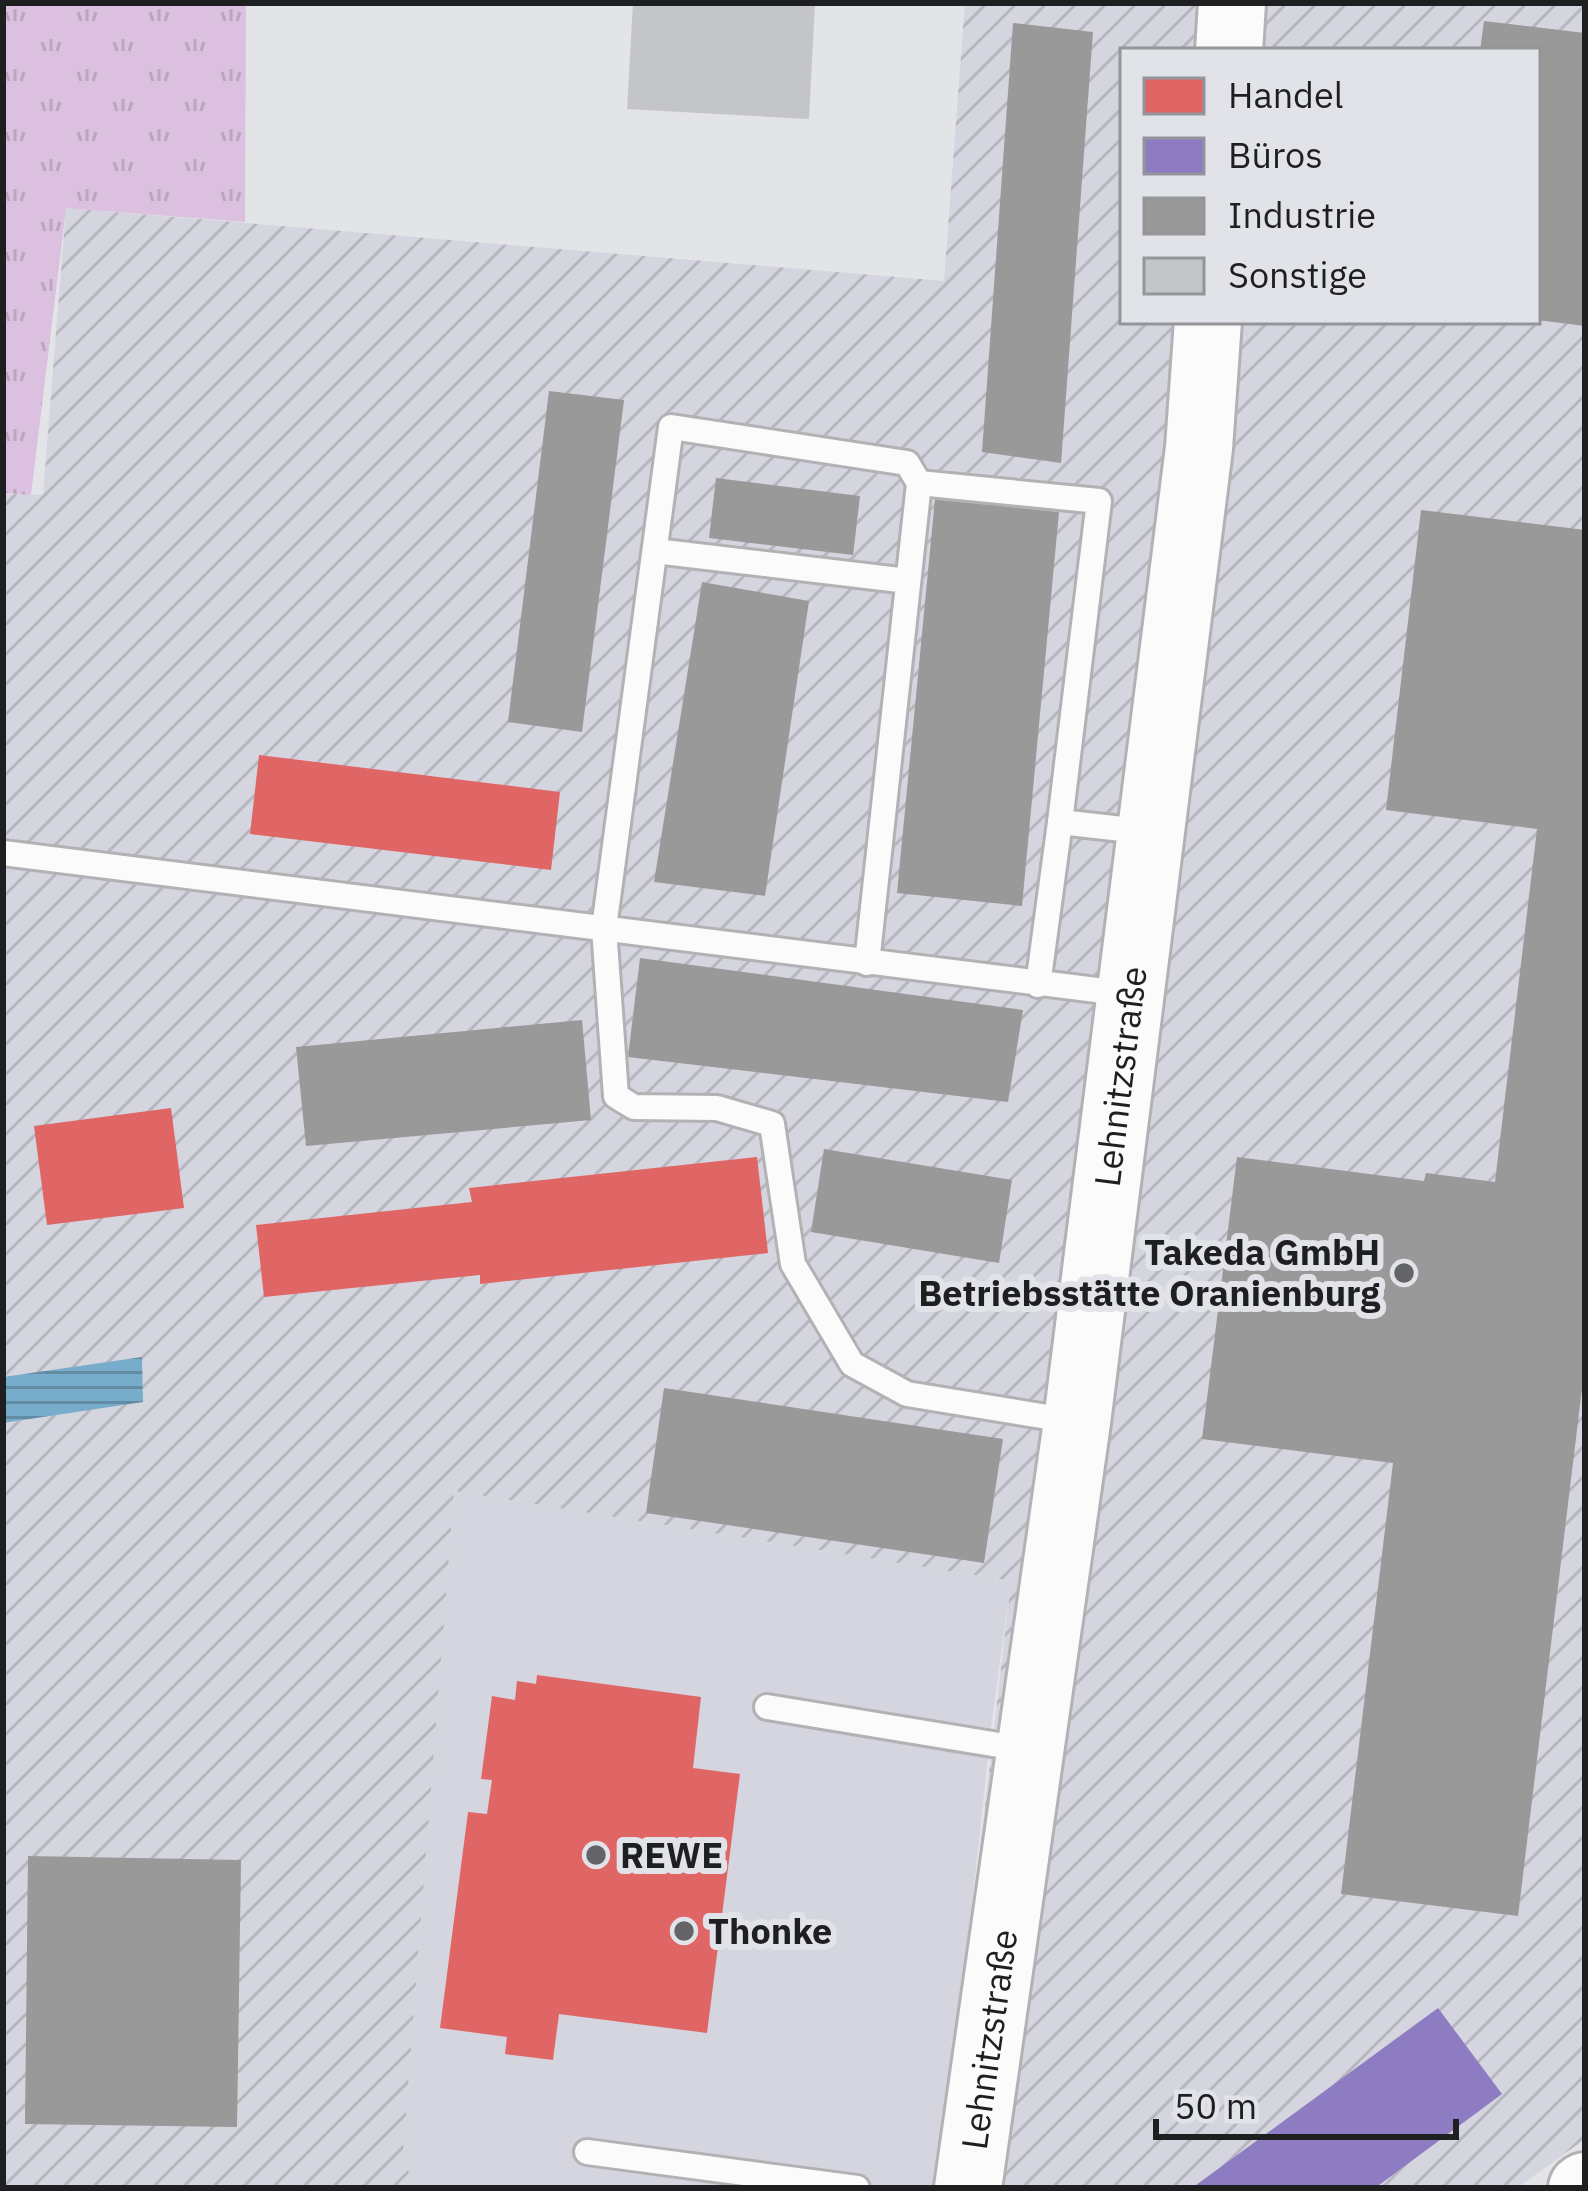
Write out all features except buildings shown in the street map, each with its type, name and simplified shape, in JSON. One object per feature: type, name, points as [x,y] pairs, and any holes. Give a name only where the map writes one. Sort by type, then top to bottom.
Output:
[{"type":"main road","points":[[1229,48],[1232,3]]},
{"type":"main road","name":"Lehnitzstraße","points":[[968,2188],[1077,1422],[1199,448],[1208,324]]},
{"type":"lane","points":[[868,963],[919,483],[907,463],[671,427],[604,928],[616,1096],[634,1107],[717,1108],[772,1124],[793,1264],[852,1364],[908,1394],[1077,1422]]},
{"type":"lane","points":[[919,483],[1099,501],[1038,985]]},
{"type":"lane","points":[[655,551],[908,581]]},
{"type":"lane","points":[[1060,822],[1151,832]]},
{"type":"lane","points":[[3,853],[1130,995]]},
{"type":"lane","points":[[767,1707],[1032,1750]]},
{"type":"lane","points":[[587,2152],[857,2188]]},
{"type":"shaded area","points":[[965,3],[1585,3],[1585,2139],[1517,2188],[941,2188],[1011,1581],[454,1491],[403,2152],[413,2188],[3,2188],[3,1423],[143,1401],[141,1358],[3,1377],[3,494],[43,495],[66,208],[944,281]]},
{"type":"shaded area","points":[[454,1491],[1011,1581],[941,2188],[413,2188],[403,2152]]},
{"type":"green space","points":[[3,3],[246,3],[245,222],[66,208],[31,495],[3,493]]},
{"type":"water","points":[[142,1357],[143,1402],[3,1423],[3,1377]]},
{"type":"place","name":"Takeda GmbH Betriebsstätte Oranienburg","points":[[1404,1273]]},
{"type":"place","name":"REWE","points":[[596,1855]]},
{"type":"place","name":"Thonke","points":[[684,1931]]}]
